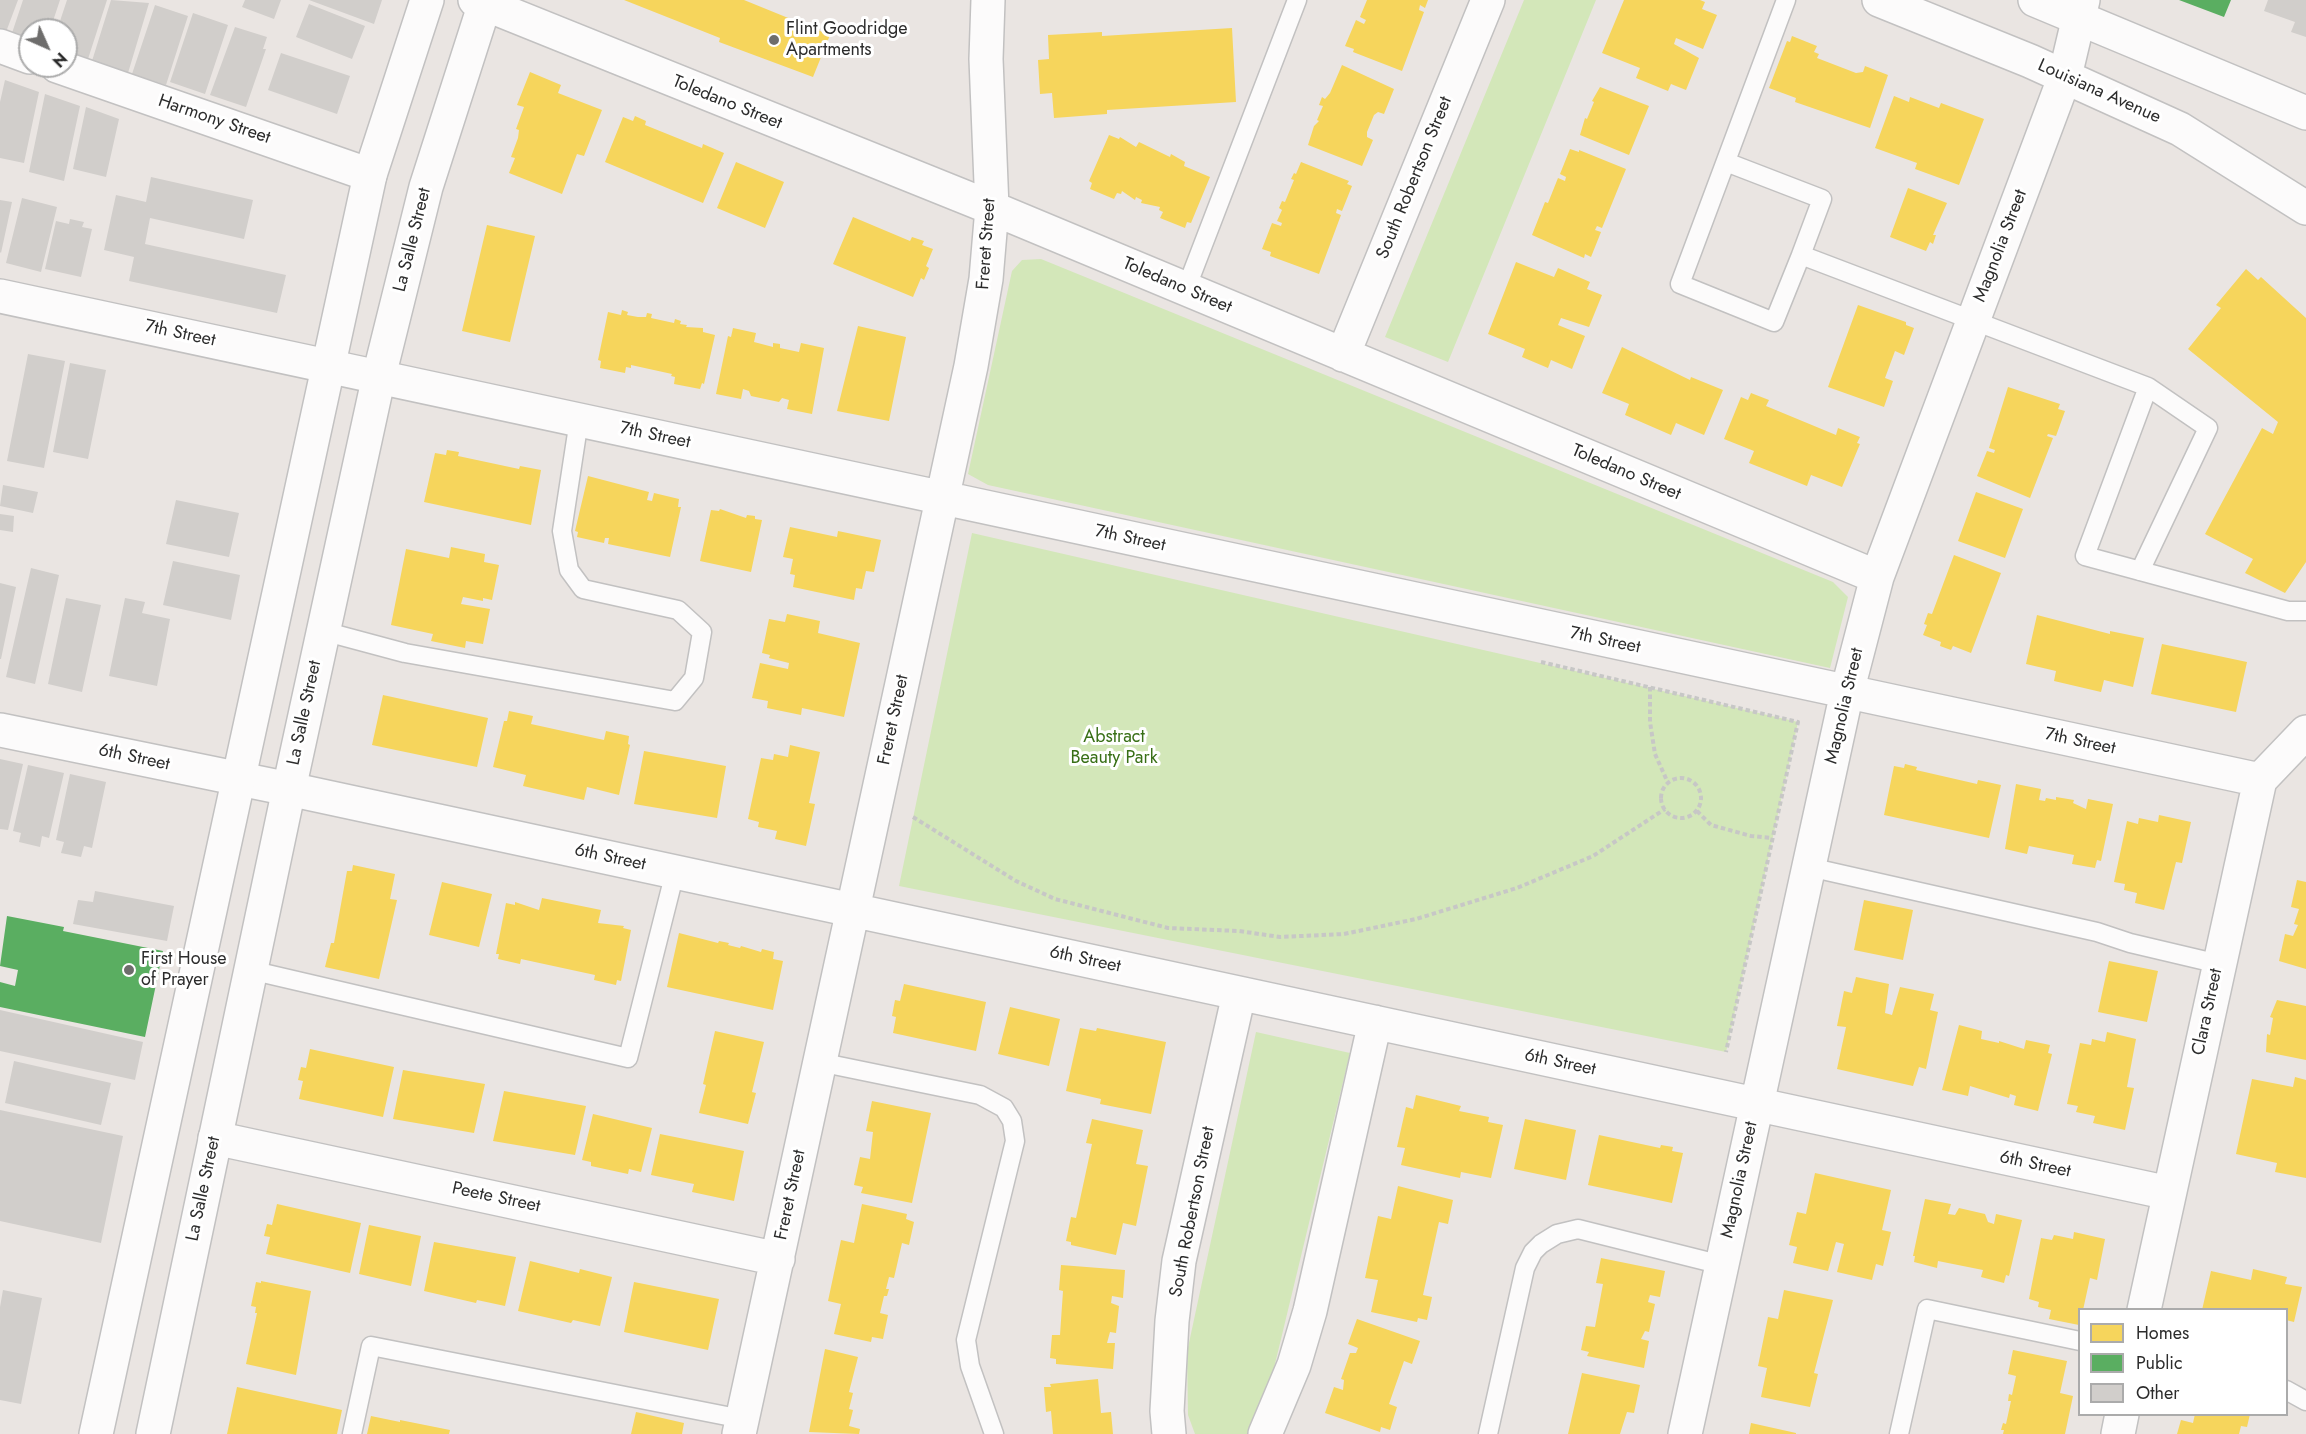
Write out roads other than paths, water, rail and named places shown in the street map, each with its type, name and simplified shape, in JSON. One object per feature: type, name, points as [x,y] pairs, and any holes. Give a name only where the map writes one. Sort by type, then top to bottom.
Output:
[{"type":"street","points":[[96,1434],[370,175],[427,0]]},
{"type":"street","name":"Freret Street","points":[[741,1426],[851,910],[943,499],[986,279],[992,208],[986,59],[988,0]]},
{"type":"street","name":"South Robertson Street","points":[[1343,355],[1488,0]]},
{"type":"street","name":"Louisiana Avenue","points":[[1879,0],[2065,76],[2180,129],[2306,208]]},
{"type":"street","points":[[2035,0],[2080,8],[2303,113]]},
{"type":"street","name":"Toledano Street","points":[[482,1],[992,208],[1877,577]]},
{"type":"street","name":"La Salle Street","points":[[153,1434],[250,970],[379,376],[426,187],[482,1]]},
{"type":"street","name":"Magnolia Street","points":[[1685,1434],[1847,692],[1877,577],[2065,76],[2080,8]]},
{"type":"street","points":[[0,46],[18,53]]},
{"type":"street","name":"Harmony Street","points":[[78,73],[370,175]]},
{"type":"street","name":"7th Street","points":[[0,296],[2260,780]]},
{"type":"street","name":"6th Street","points":[[0,730],[289,789],[2169,1193]]},
{"type":"street","points":[[2260,780],[2306,732]]},
{"type":"street","name":"Clara Street","points":[[2144,1308],[2260,780]]},
{"type":"street","name":"South Robertson Street","points":[[1170,1434],[1167,1411],[1179,1261],[1239,993]]},
{"type":"street","points":[[1265,1434],[1293,1365],[1310,1311],[1375,1022]]},
{"type":"street","name":"Peete Street","points":[[215,1138],[778,1259]]},
{"type":"street","points":[[2118,1434],[2122,1416]]},
{"type":"lane","points":[[1186,289],[1297,0]]},
{"type":"lane","points":[[1725,162],[1822,199],[1774,322],[1680,284],[1725,162],[1786,0]]},
{"type":"lane","points":[[1801,255],[2148,387],[2208,428],[2140,571]]},
{"type":"lane","points":[[2148,387],[2085,556],[2288,611],[2306,610]]},
{"type":"lane","points":[[323,631],[405,652],[675,701],[694,678],[702,632],[678,610],[583,589],[569,570],[562,531],[579,420]]},
{"type":"lane","points":[[1809,867],[2097,932],[2130,943],[2219,964]]},
{"type":"lane","points":[[250,970],[628,1058],[675,872]]},
{"type":"lane","points":[[819,1062],[980,1095],[1004,1108],[1012,1121],[1015,1141],[966,1340],[970,1366],[994,1434]]},
{"type":"lane","points":[[1488,1434],[1525,1268],[1533,1252],[1541,1244],[1557,1234],[1578,1229],[1722,1265]]},
{"type":"lane","points":[[1899,1434],[1927,1309],[2078,1341]]},
{"type":"lane","points":[[352,1434],[371,1346],[741,1426]]},
{"type":"lane","points":[[2288,1391],[2306,1401]]},
{"type":"place","name":"Flint Goodridge Apartments","points":[[774,40]]},
{"type":"place","name":"First House of Prayer","points":[[129,970]]},
{"type":"park label","name":"Abstract Beauty Park","points":[[1114,748]]}]
